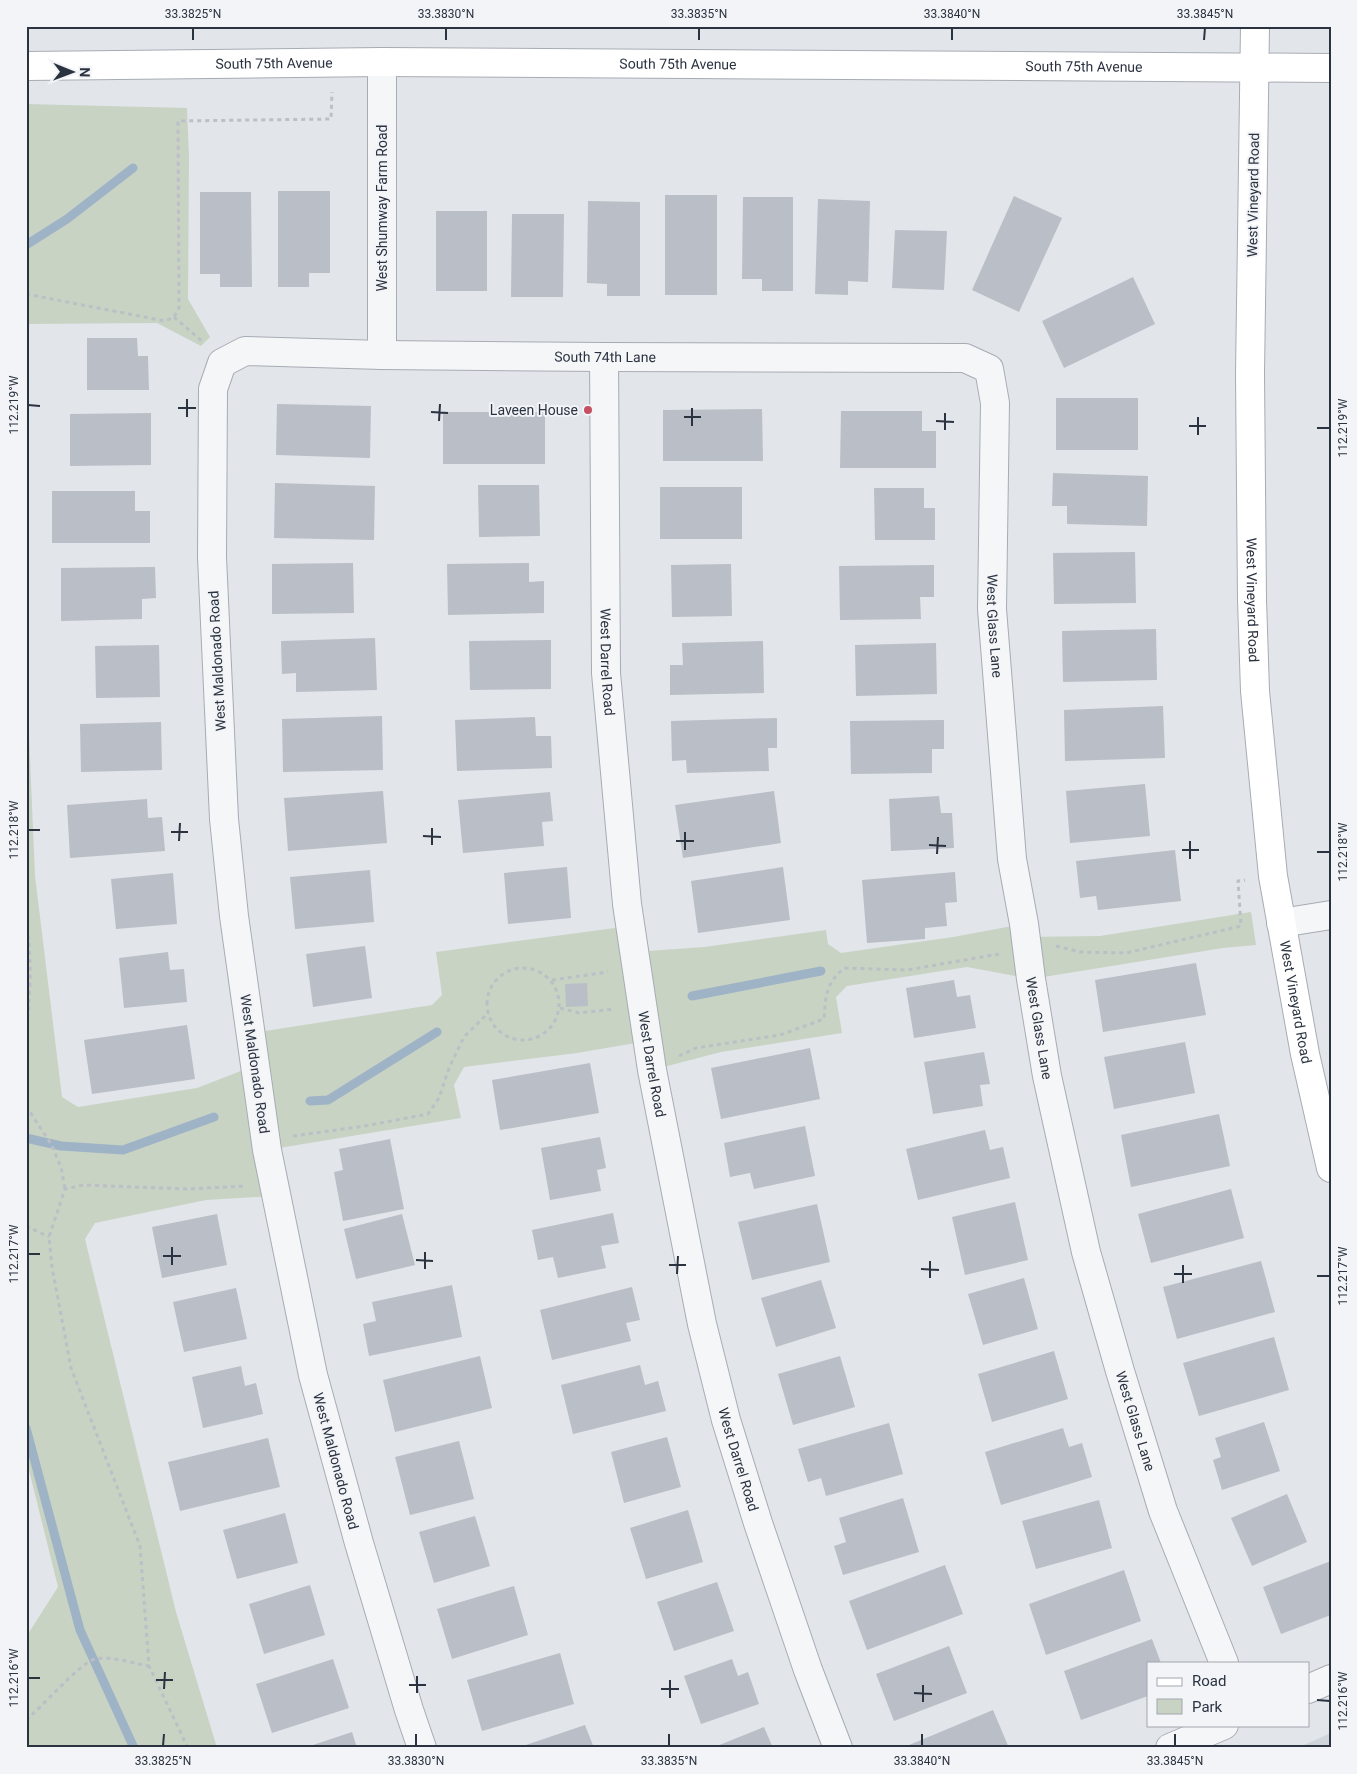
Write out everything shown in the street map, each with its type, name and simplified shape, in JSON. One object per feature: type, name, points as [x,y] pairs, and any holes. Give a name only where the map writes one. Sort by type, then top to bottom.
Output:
[{"type":"main road","name":"West Vineyard Road","points":[[1255,26],[1250,374],[1252,600],[1255,691],[1273,876],[1305,1054],[1331,1168]]},
{"type":"main road","name":"South 75th Avenue","points":[[26,66],[382,62],[1331,68]]},
{"type":"street","name":"West Shumway Farm Road","points":[[382,62],[382,355]]},
{"type":"street","name":"South 74th Lane","points":[[222,363],[245,351],[382,355],[965,358],[989,369]]},
{"type":"street","name":"West Darrel Road","points":[[604,357],[606,672],[627,904],[651,1063],[702,1324],[726,1420],[758,1523],[808,1670],[838,1748]]},
{"type":"street","name":"West Maldonado Road","points":[[222,363],[213,389],[212,557],[224,819],[234,916],[273,1185],[314,1375],[359,1543],[422,1748]]},
{"type":"street","name":"West Glass Lane","points":[[989,369],[995,403],[992,609],[1012,860],[1047,1076],[1086,1252],[1120,1371],[1163,1511],[1224,1662]]},
{"type":"street","points":[[1281,923],[1331,915]]},
{"type":"street","points":[[1310,1688],[1331,1679]]},
{"type":"street","points":[[1170,1748],[1222,1726]]},
{"type":"path","points":[[26,294],[164,321],[174,317],[179,308],[178,121],[331,119],[333,63]]},
{"type":"path","points":[[174,317],[201,339],[222,363]]},
{"type":"path","points":[[651,1063],[673,1058],[696,1048],[780,1035],[824,1019],[826,996],[833,978],[844,968],[907,970],[1048,944],[1081,952],[1126,953],[1240,926],[1238,881],[1273,876]]},
{"type":"path","points":[[26,919],[31,950],[30,1001],[26,1031]]},
{"type":"path","points":[[552,980],[586,976],[635,966]]},
{"type":"path","points":[[519,967],[538,970],[552,980],[557,989],[560,1008],[553,1025],[543,1035],[523,1040],[508,1037],[496,1029],[489,1012],[488,998],[492,986],[507,971],[519,967]]},
{"type":"path","points":[[560,1008],[579,1014],[614,1009],[614,1019]]},
{"type":"path","points":[[295,1145],[293,1135],[365,1126],[428,1114],[439,1098],[449,1068],[464,1036],[489,1012]]},
{"type":"path","points":[[26,1106],[50,1144],[61,1167],[66,1189],[50,1237],[52,1267],[71,1368],[140,1546],[149,1666],[188,1748]]},
{"type":"path","points":[[66,1189],[83,1185],[188,1190],[273,1185]]},
{"type":"path","points":[[26,1226],[50,1237]]},
{"type":"path","points":[[26,1720],[70,1677],[94,1659],[113,1659],[149,1666]]},
{"type":"shaded area","points":[[1331,1733],[1331,1748],[1297,1748]]},
{"type":"green space","points":[[26,104],[187,108],[189,157],[188,299],[210,337],[201,346],[157,323],[30,324],[26,328]]},
{"type":"green space","points":[[26,663],[35,876],[62,1097],[78,1107],[197,1088],[246,1069],[240,1035],[432,1005],[442,995],[436,952],[630,926],[634,952],[704,947],[826,930],[828,944],[841,953],[953,937],[1024,924],[1026,937],[1100,936],[1251,912],[1256,945],[1223,948],[1031,979],[967,967],[847,986],[836,997],[842,1033],[721,1052],[652,1070],[647,1041],[577,1053],[464,1067],[454,1085],[461,1118],[267,1150],[275,1196],[206,1200],[95,1223],[85,1239],[176,1612],[217,1748],[26,1748],[26,1637],[58,1587],[26,1458]]},
{"type":"building","points":[[278,191],[330,191],[330,273],[309,273],[309,287],[278,287]]},
{"type":"building","points":[[200,192],[251,192],[252,287],[220,287],[220,274],[200,274]]},
{"type":"building","points":[[665,195],[717,195],[717,295],[665,295]]},
{"type":"building","points":[[1014,196],[1062,218],[1019,312],[972,290]]},
{"type":"building","points":[[743,197],[793,197],[793,291],[762,291],[762,279],[742,279]]},
{"type":"building","points":[[818,199],[870,201],[868,282],[848,281],[848,295],[815,294]]},
{"type":"building","points":[[588,201],[640,202],[640,296],[607,296],[607,284],[587,283]]},
{"type":"building","points":[[436,211],[487,211],[487,291],[436,291]]},
{"type":"building","points":[[512,214],[564,214],[563,297],[511,297]]},
{"type":"building","points":[[895,230],[947,231],[944,290],[892,288]]},
{"type":"building","points":[[1133,277],[1155,324],[1064,368],[1042,321]]},
{"type":"building","points":[[87,338],[137,338],[138,356],[148,356],[149,390],[87,390]]},
{"type":"building","points":[[1056,398],[1138,398],[1138,450],[1056,450]]},
{"type":"building","points":[[277,404],[371,406],[370,458],[276,455]]},
{"type":"building","points":[[762,409],[763,461],[663,461],[663,410]]},
{"type":"building","points":[[841,411],[922,411],[922,431],[936,431],[936,468],[840,468]]},
{"type":"building","points":[[443,412],[545,412],[545,464],[443,464]]},
{"type":"building","points":[[151,413],[151,465],[70,466],[70,414]]},
{"type":"building","points":[[1053,473],[1148,476],[1147,526],[1067,524],[1067,506],[1052,506]]},
{"type":"building","points":[[275,483],[375,486],[374,540],[274,538]]},
{"type":"building","points":[[478,485],[539,485],[540,536],[479,537]]},
{"type":"building","points":[[660,487],[742,487],[742,539],[660,539]]},
{"type":"building","points":[[874,488],[924,488],[924,508],[935,508],[935,540],[875,540]]},
{"type":"building","points":[[52,491],[135,491],[135,511],[150,511],[150,543],[52,543]]},
{"type":"building","points":[[1135,552],[1136,603],[1054,604],[1053,553]]},
{"type":"building","points":[[353,563],[354,613],[272,614],[272,564]]},
{"type":"building","points":[[529,563],[529,582],[544,581],[544,613],[448,615],[447,564]]},
{"type":"building","points":[[731,564],[732,616],[672,617],[671,565]]},
{"type":"building","points":[[934,565],[934,597],[920,597],[921,619],[840,620],[839,566]]},
{"type":"building","points":[[155,567],[156,598],[142,599],[142,619],[61,621],[61,568]]},
{"type":"building","points":[[1156,629],[1157,680],[1063,682],[1062,631]]},
{"type":"building","points":[[375,638],[377,690],[296,692],[296,673],[282,674],[281,641]]},
{"type":"building","points":[[551,640],[551,689],[470,690],[469,641]]},
{"type":"building","points":[[763,641],[764,693],[670,695],[670,665],[683,665],[682,643]]},
{"type":"building","points":[[936,643],[937,694],[856,696],[855,645]]},
{"type":"building","points":[[159,645],[160,697],[96,698],[95,646]]},
{"type":"building","points":[[1163,706],[1165,758],[1065,761],[1064,710]]},
{"type":"building","points":[[382,716],[383,770],[283,772],[282,719]]},
{"type":"building","points":[[535,717],[536,736],[551,736],[552,768],[457,771],[455,720]]},
{"type":"building","points":[[777,718],[777,748],[768,748],[769,771],[687,773],[686,760],[672,761],[671,721]]},
{"type":"building","points":[[944,720],[944,749],[932,749],[932,773],[851,774],[850,721]]},
{"type":"building","points":[[161,722],[162,770],[81,772],[80,724]]},
{"type":"building","points":[[1145,784],[1150,836],[1070,843],[1066,791]]},
{"type":"building","points":[[383,791],[387,843],[288,851],[284,798]]},
{"type":"building","points":[[774,791],[781,843],[683,858],[675,805]]},
{"type":"building","points":[[550,792],[553,821],[542,822],[544,846],[463,853],[458,800]]},
{"type":"building","points":[[939,796],[941,813],[952,813],[954,848],[891,851],[889,799]]},
{"type":"building","points":[[147,799],[148,818],[162,817],[165,851],[70,858],[67,805]]},
{"type":"building","points":[[1175,850],[1181,901],[1098,910],[1096,896],[1080,898],[1076,861]]},
{"type":"building","points":[[567,867],[571,918],[508,924],[504,873]]},
{"type":"building","points":[[783,867],[790,920],[698,933],[691,881]]},
{"type":"building","points":[[370,870],[374,922],[295,929],[290,877]]},
{"type":"building","points":[[955,872],[957,902],[945,903],[947,926],[925,928],[925,939],[867,943],[862,880]]},
{"type":"building","points":[[173,873],[177,924],[116,929],[111,879]]},
{"type":"building","points":[[365,946],[372,998],[313,1007],[306,954]]},
{"type":"building","points":[[168,952],[170,970],[184,969],[187,1002],[124,1008],[119,958]]},
{"type":"building","points":[[1196,963],[1206,1015],[1103,1032],[1095,980]]},
{"type":"building","points":[[954,980],[957,997],[970,995],[976,1028],[914,1038],[906,988]]},
{"type":"building","points":[[587,983],[588,1006],[566,1007],[565,984]]},
{"type":"building","points":[[187,1025],[195,1079],[92,1094],[84,1040]]},
{"type":"building","points":[[1185,1042],[1195,1093],[1114,1109],[1104,1057]]},
{"type":"building","points":[[810,1048],[820,1099],[721,1119],[711,1068]]},
{"type":"building","points":[[984,1052],[990,1084],[980,1085],[983,1106],[933,1114],[924,1062]]},
{"type":"building","points":[[590,1063],[599,1113],[500,1130],[492,1080]]},
{"type":"building","points":[[1219,1114],[1230,1166],[1131,1187],[1121,1135]]},
{"type":"building","points":[[805,1126],[815,1176],[754,1189],[750,1173],[730,1177],[724,1143]]},
{"type":"building","points":[[985,1130],[990,1150],[1003,1147],[1010,1178],[918,1200],[906,1149]]},
{"type":"building","points":[[600,1137],[606,1168],[597,1170],[601,1191],[550,1200],[541,1148]]},
{"type":"building","points":[[390,1139],[404,1209],[343,1221],[334,1172],[343,1170],[339,1149]]},
{"type":"building","points":[[1231,1189],[1244,1238],[1151,1263],[1138,1214]]},
{"type":"building","points":[[1015,1202],[1028,1260],[965,1275],[952,1217]]},
{"type":"building","points":[[817,1204],[830,1262],[752,1280],[738,1222]]},
{"type":"building","points":[[613,1213],[619,1243],[601,1246],[606,1268],[558,1278],[553,1257],[538,1260],[532,1230]]},
{"type":"building","points":[[217,1214],[227,1265],[162,1278],[152,1227]]},
{"type":"building","points":[[402,1214],[415,1265],[356,1279],[344,1229]]},
{"type":"building","points":[[1261,1261],[1275,1312],[1177,1339],[1163,1287]]},
{"type":"building","points":[[1024,1278],[1038,1329],[983,1345],[968,1294]]},
{"type":"building","points":[[821,1280],[836,1328],[776,1347],[761,1298]]},
{"type":"building","points":[[452,1285],[462,1337],[369,1356],[363,1324],[376,1321],[372,1302]]},
{"type":"building","points":[[632,1287],[640,1320],[626,1323],[631,1341],[552,1360],[540,1310]]},
{"type":"building","points":[[236,1288],[247,1339],[184,1352],[173,1302]]},
{"type":"building","points":[[1274,1337],[1289,1390],[1199,1416],[1183,1363]]},
{"type":"building","points":[[1054,1351],[1068,1399],[992,1422],[978,1374]]},
{"type":"building","points":[[480,1356],[492,1408],[395,1432],[383,1380]]},
{"type":"building","points":[[840,1356],[855,1407],[793,1425],[778,1374]]},
{"type":"building","points":[[640,1365],[645,1385],[658,1381],[666,1411],[573,1434],[561,1385]]},
{"type":"building","points":[[241,1366],[245,1386],[256,1383],[263,1414],[203,1428],[192,1377]]},
{"type":"building","points":[[1264,1422],[1280,1471],[1222,1490],[1213,1460],[1221,1457],[1215,1438]]},
{"type":"building","points":[[889,1423],[903,1474],[826,1496],[821,1478],[808,1482],[798,1449]]},
{"type":"building","points":[[1063,1428],[1069,1447],[1082,1443],[1092,1477],[1001,1505],[985,1452]]},
{"type":"building","points":[[667,1437],[681,1487],[624,1503],[611,1452]]},
{"type":"building","points":[[268,1438],[280,1487],[180,1511],[168,1462]]},
{"type":"building","points":[[459,1441],[474,1499],[410,1515],[395,1457]]},
{"type":"building","points":[[1287,1494],[1307,1542],[1252,1566],[1231,1518]]},
{"type":"building","points":[[903,1498],[919,1552],[843,1575],[834,1546],[846,1542],[839,1518]]},
{"type":"building","points":[[1099,1500],[1112,1548],[1036,1569],[1022,1521]]},
{"type":"building","points":[[688,1510],[703,1562],[646,1579],[630,1528]]},
{"type":"building","points":[[285,1513],[298,1563],[237,1579],[223,1530]]},
{"type":"building","points":[[475,1516],[490,1566],[434,1583],[419,1532]]},
{"type":"building","points":[[1331,1561],[1331,1615],[1281,1634],[1263,1587]]},
{"type":"building","points":[[945,1565],[963,1614],[867,1650],[849,1601]]},
{"type":"building","points":[[1124,1570],[1141,1621],[1046,1655],[1029,1604]]},
{"type":"building","points":[[717,1582],[734,1631],[674,1651],[657,1602]]},
{"type":"building","points":[[310,1585],[325,1635],[264,1654],[249,1604]]},
{"type":"building","points":[[514,1586],[528,1635],[452,1659],[437,1609]]},
{"type":"building","points":[[1152,1639],[1161,1662],[1147,1662],[1147,1696],[1081,1720],[1064,1671]]},
{"type":"building","points":[[949,1646],[967,1693],[894,1721],[876,1674]]},
{"type":"building","points":[[560,1653],[574,1704],[482,1731],[467,1680]]},
{"type":"building","points":[[333,1659],[349,1708],[272,1733],[256,1684]]},
{"type":"building","points":[[732,1659],[738,1676],[748,1672],[759,1704],[701,1724],[684,1676]]},
{"type":"building","points":[[993,1710],[1009,1748],[902,1748]]},
{"type":"building","points":[[585,1725],[594,1748],[520,1748],[520,1747]]},
{"type":"building","points":[[764,1727],[773,1748],[712,1748]]},
{"type":"building","points":[[352,1732],[357,1748],[307,1748],[307,1747]]},
{"type":"waterway","points":[[26,245],[67,219],[133,168]]},
{"type":"waterway","points":[[692,996],[821,971]]},
{"type":"waterway","points":[[310,1101],[328,1100],[437,1032]]},
{"type":"waterway","points":[[26,1138],[61,1146],[123,1150],[214,1117]]},
{"type":"waterway","points":[[26,1428],[80,1630],[134,1748]]},
{"type":"place","name":"Laveen House","points":[[588,410]]}]
